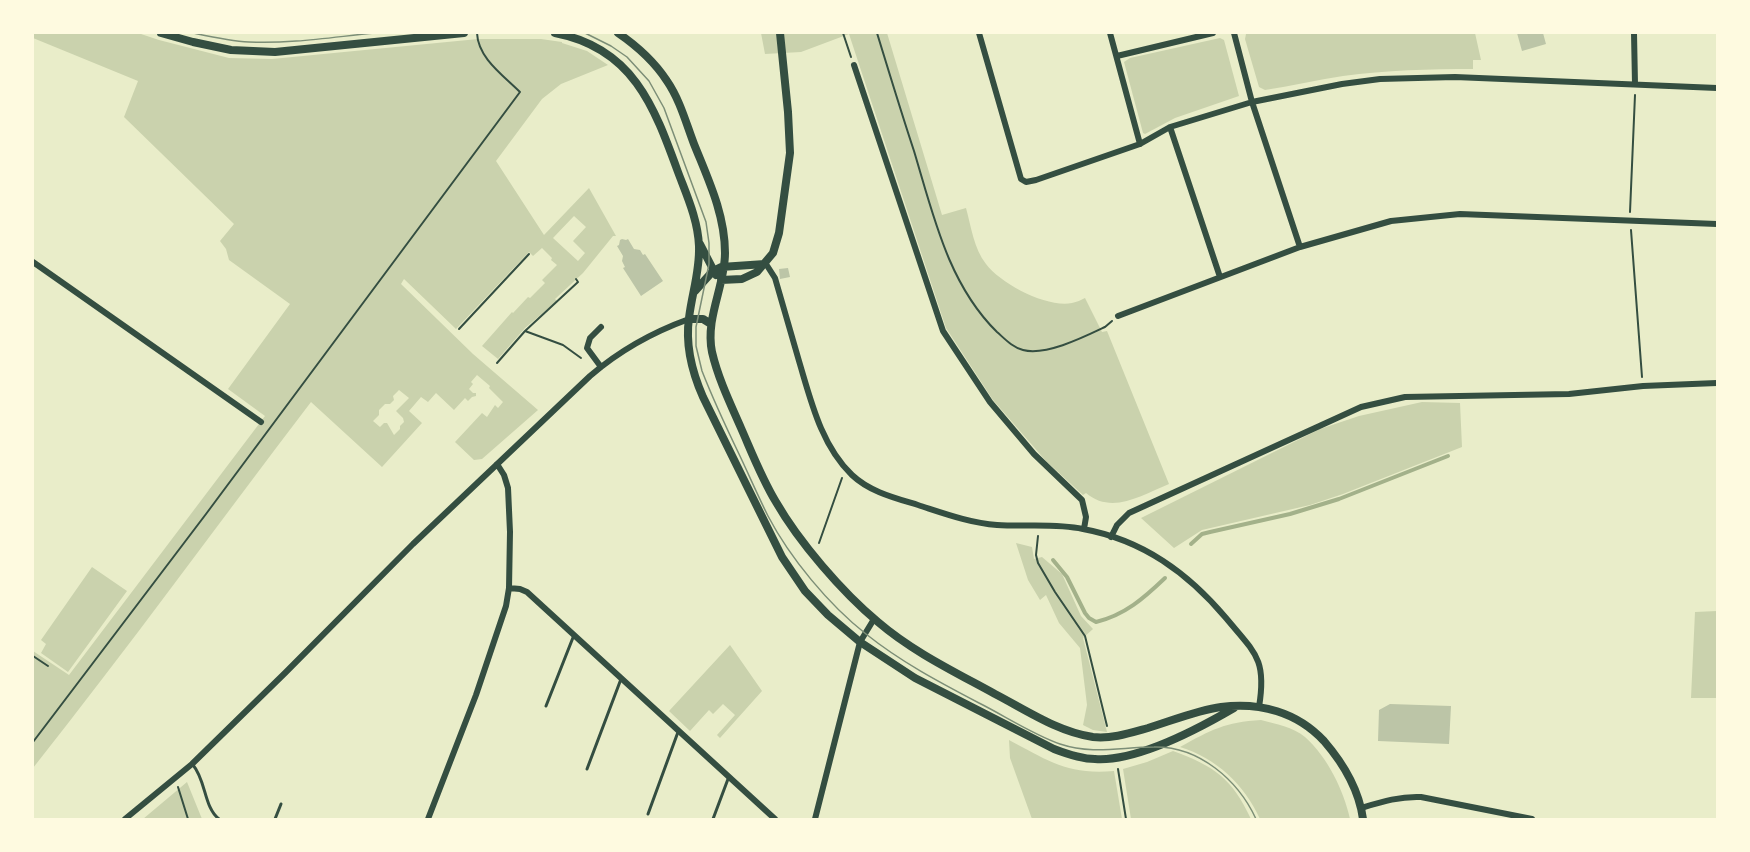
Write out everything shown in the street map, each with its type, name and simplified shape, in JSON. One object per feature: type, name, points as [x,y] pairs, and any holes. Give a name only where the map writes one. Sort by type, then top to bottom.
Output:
[{"type":"street","points":[[161,33],[231,50],[276,52],[464,33]]},
{"type":"street","points":[[555,33],[583,42],[609,56],[627,72],[654,109],[694,218],[698,241],[699,263],[689,319],[688,345],[695,377],[783,557],[805,591],[828,615],[860,642],[915,678],[1054,750],[1066,754],[1093,759],[1115,759],[1143,752],[1188,732],[1237,706]]},
{"type":"street","points":[[618,33],[657,67],[669,83],[717,204],[722,223],[725,253],[711,324],[712,350],[718,373],[743,433],[778,506],[803,543],[838,582],[874,619],[925,656],[1030,713],[1070,731],[1097,737],[1110,737],[1219,707],[1259,707],[1289,715],[1314,731],[1340,762],[1358,797],[1363,819]]},
{"type":"street","points":[[698,241],[713,272],[721,280],[748,277],[757,272],[766,264],[775,248],[790,153],[780,33]]},
{"type":"street","points":[[979,33],[1021,179],[1026,182],[1140,144],[1170,127],[1252,102],[1342,84],[1433,76],[1717,88]]},
{"type":"street","points":[[1110,33],[1140,144]]},
{"type":"street","points":[[1117,56],[1213,33]]},
{"type":"street","points":[[1234,33],[1252,102],[1300,247]]},
{"type":"street","points":[[1634,33],[1635,84]]},
{"type":"street","points":[[854,65],[943,331],[990,402],[1034,454],[1082,500],[1086,517],[1084,529]]},
{"type":"street","points":[[1170,127],[1220,277]]},
{"type":"street","points":[[1118,316],[1300,247],[1391,220],[1460,214],[1717,224]]},
{"type":"street","points":[[33,262],[261,422]]},
{"type":"street","points":[[695,291],[713,272],[724,266],[766,264]]},
{"type":"street","points":[[766,264],[775,278],[820,428],[831,449],[845,467],[865,485],[880,493],[931,509],[997,525],[1084,529],[1129,543],[1166,561],[1212,602],[1255,653],[1263,676],[1259,707]]},
{"type":"street","points":[[125,819],[192,764],[413,544],[601,367],[630,347],[689,319],[703,319],[711,324]]},
{"type":"street","points":[[601,327],[590,338],[587,348],[601,367]]},
{"type":"street","points":[[1111,537],[1117,525],[1129,513],[1360,407],[1405,397],[1569,394],[1643,386],[1717,383]]},
{"type":"street","points":[[428,819],[501,624],[508,588],[510,532],[508,488],[497,464]]},
{"type":"street","points":[[508,588],[527,592],[775,819]]},
{"type":"street","points":[[814,819],[860,642],[874,619]]},
{"type":"street","points":[[1183,718],[1192,722],[1192,727],[1188,732]]},
{"type":"street","points":[[1361,808],[1393,799],[1420,797],[1532,819]]},
{"type":"lane","points":[[546,706],[574,635]]},
{"type":"lane","points":[[587,768],[621,679]]},
{"type":"lane","points":[[648,814],[678,732]]},
{"type":"lane","points":[[192,764],[199,772],[213,813],[219,819]]},
{"type":"lane","points":[[713,819],[729,777]]},
{"type":"lane","points":[[275,819],[281,804]]},
{"type":"path","points":[[33,742],[520,92],[491,64],[478,43],[477,33]]},
{"type":"path","points":[[843,33],[854,65]]},
{"type":"path","points":[[877,33],[945,250],[969,298],[980,313],[1013,346],[1037,351],[1051,349],[1101,330],[1118,316]]},
{"type":"path","points":[[1630,213],[1635,94]]},
{"type":"path","points":[[1630,227],[1643,386]]},
{"type":"path","points":[[459,329],[529,254]]},
{"type":"path","points":[[497,363],[525,331],[578,282],[576,279]]},
{"type":"path","points":[[525,331],[563,345],[580,357]]},
{"type":"path","points":[[818,546],[845,467]]},
{"type":"path","points":[[1040,526],[1036,555],[1038,562],[1085,636],[1109,732]]},
{"type":"path","points":[[33,656],[48,666]]},
{"type":"path","points":[[1117,766],[1126,819]]},
{"type":"path","points":[[175,779],[188,819]]},
{"type":"green space","points":[[33,33],[138,33],[229,58],[272,59],[478,39],[541,39],[562,42],[587,51],[608,65],[561,84],[542,99],[496,161],[544,235],[589,188],[616,236],[613,236],[583,273],[555,299],[557,301],[525,328],[498,359],[482,346],[512,312],[545,283],[542,280],[557,265],[542,248],[533,256],[529,252],[456,329],[404,279],[401,284],[473,354],[538,410],[482,459],[474,460],[455,442],[482,413],[487,417],[495,405],[498,408],[503,402],[477,375],[469,389],[476,393],[476,396],[468,401],[465,398],[454,410],[436,393],[428,402],[421,397],[409,411],[422,423],[382,467],[311,402],[33,768],[33,651],[69,675],[265,416],[228,389],[290,304],[229,260],[226,249],[220,241],[234,224],[124,117],[138,81],[33,38]],"holes":[[[574,216],[586,227],[573,241],[585,253],[578,261],[553,238]],[[399,390],[409,398],[396,411],[404,422],[394,435],[387,423],[380,427],[373,421],[379,415],[379,410],[394,400],[393,396]]]},
{"type":"green space","points":[[761,33],[887,33],[942,215],[966,208],[973,237],[986,264],[1002,279],[1025,293],[1062,304],[1077,302],[1085,298],[1102,332],[1107,331],[1169,484],[1127,501],[1106,502],[1086,493],[1083,495],[1046,461],[993,400],[946,328],[849,34],[801,52],[765,54]]},
{"type":"green space","points":[[1248,33],[1475,33],[1481,60],[1473,60],[1473,69],[1408,70],[1359,74],[1265,90],[1259,87],[1245,39]]},
{"type":"green space","points":[[1220,38],[1224,40],[1239,96],[1175,118],[1143,133],[1124,62],[1130,58]]},
{"type":"green space","points":[[1422,402],[1460,403],[1462,447],[1310,505],[1202,530],[1174,548],[1141,518],[1320,429],[1359,416]]},
{"type":"green space","points":[[1016,543],[1032,547],[1034,559],[1042,557],[1062,574],[1081,616],[1093,629],[1083,638],[1107,732],[1093,730],[1083,725],[1087,705],[1080,648],[1059,623],[1046,595],[1040,600],[1028,580]]},
{"type":"green space","points":[[92,567],[127,591],[68,672],[41,653],[46,644],[41,640]]},
{"type":"green space","points":[[1717,611],[1717,698],[1691,698],[1695,612]]},
{"type":"green space","points":[[730,645],[762,691],[720,738],[717,735],[735,715],[723,704],[713,714],[709,710],[690,731],[669,711]]},
{"type":"green space","points":[[1261,720],[1295,731],[1313,745],[1334,775],[1350,819],[1260,819],[1246,795],[1228,774],[1205,758],[1180,747],[1219,728]]},
{"type":"green space","points":[[1009,740],[1059,765],[1083,771],[1114,771],[1122,819],[1032,819],[1010,758]]},
{"type":"green space","points":[[1173,751],[1200,762],[1220,775],[1237,793],[1251,819],[1131,819],[1123,769]]},
{"type":"green space","points":[[187,782],[202,819],[143,819]]},
{"type":"building","points":[[1517,33],[1543,33],[1546,44],[1522,51]]},
{"type":"building","points":[[622,239],[628,239],[634,249],[645,254],[663,281],[641,296],[623,268],[625,267],[622,261],[623,256],[617,246]]},
{"type":"building","points":[[788,268],[790,277],[780,279],[779,269]]},
{"type":"building","points":[[1390,704],[1451,706],[1449,744],[1378,741],[1379,710]]},
{"type":"waterway","points":[[1191,544],[1202,534],[1290,514],[1339,499],[1448,456]]},
{"type":"waterway","points":[[1053,560],[1067,577],[1085,613],[1096,622],[1125,610],[1142,599],[1165,578]]},
{"type":"tram line","points":[[193,33],[249,42],[296,41],[375,33]]},
{"type":"tram line","points":[[585,33],[627,57],[649,81],[664,108],[706,222],[709,264],[696,327],[696,346],[702,371],[768,516],[787,548],[811,580],[852,622],[893,654],[1019,725],[1060,744],[1084,749],[1154,747],[1186,752],[1201,759],[1228,779],[1239,791],[1256,819]]}]
